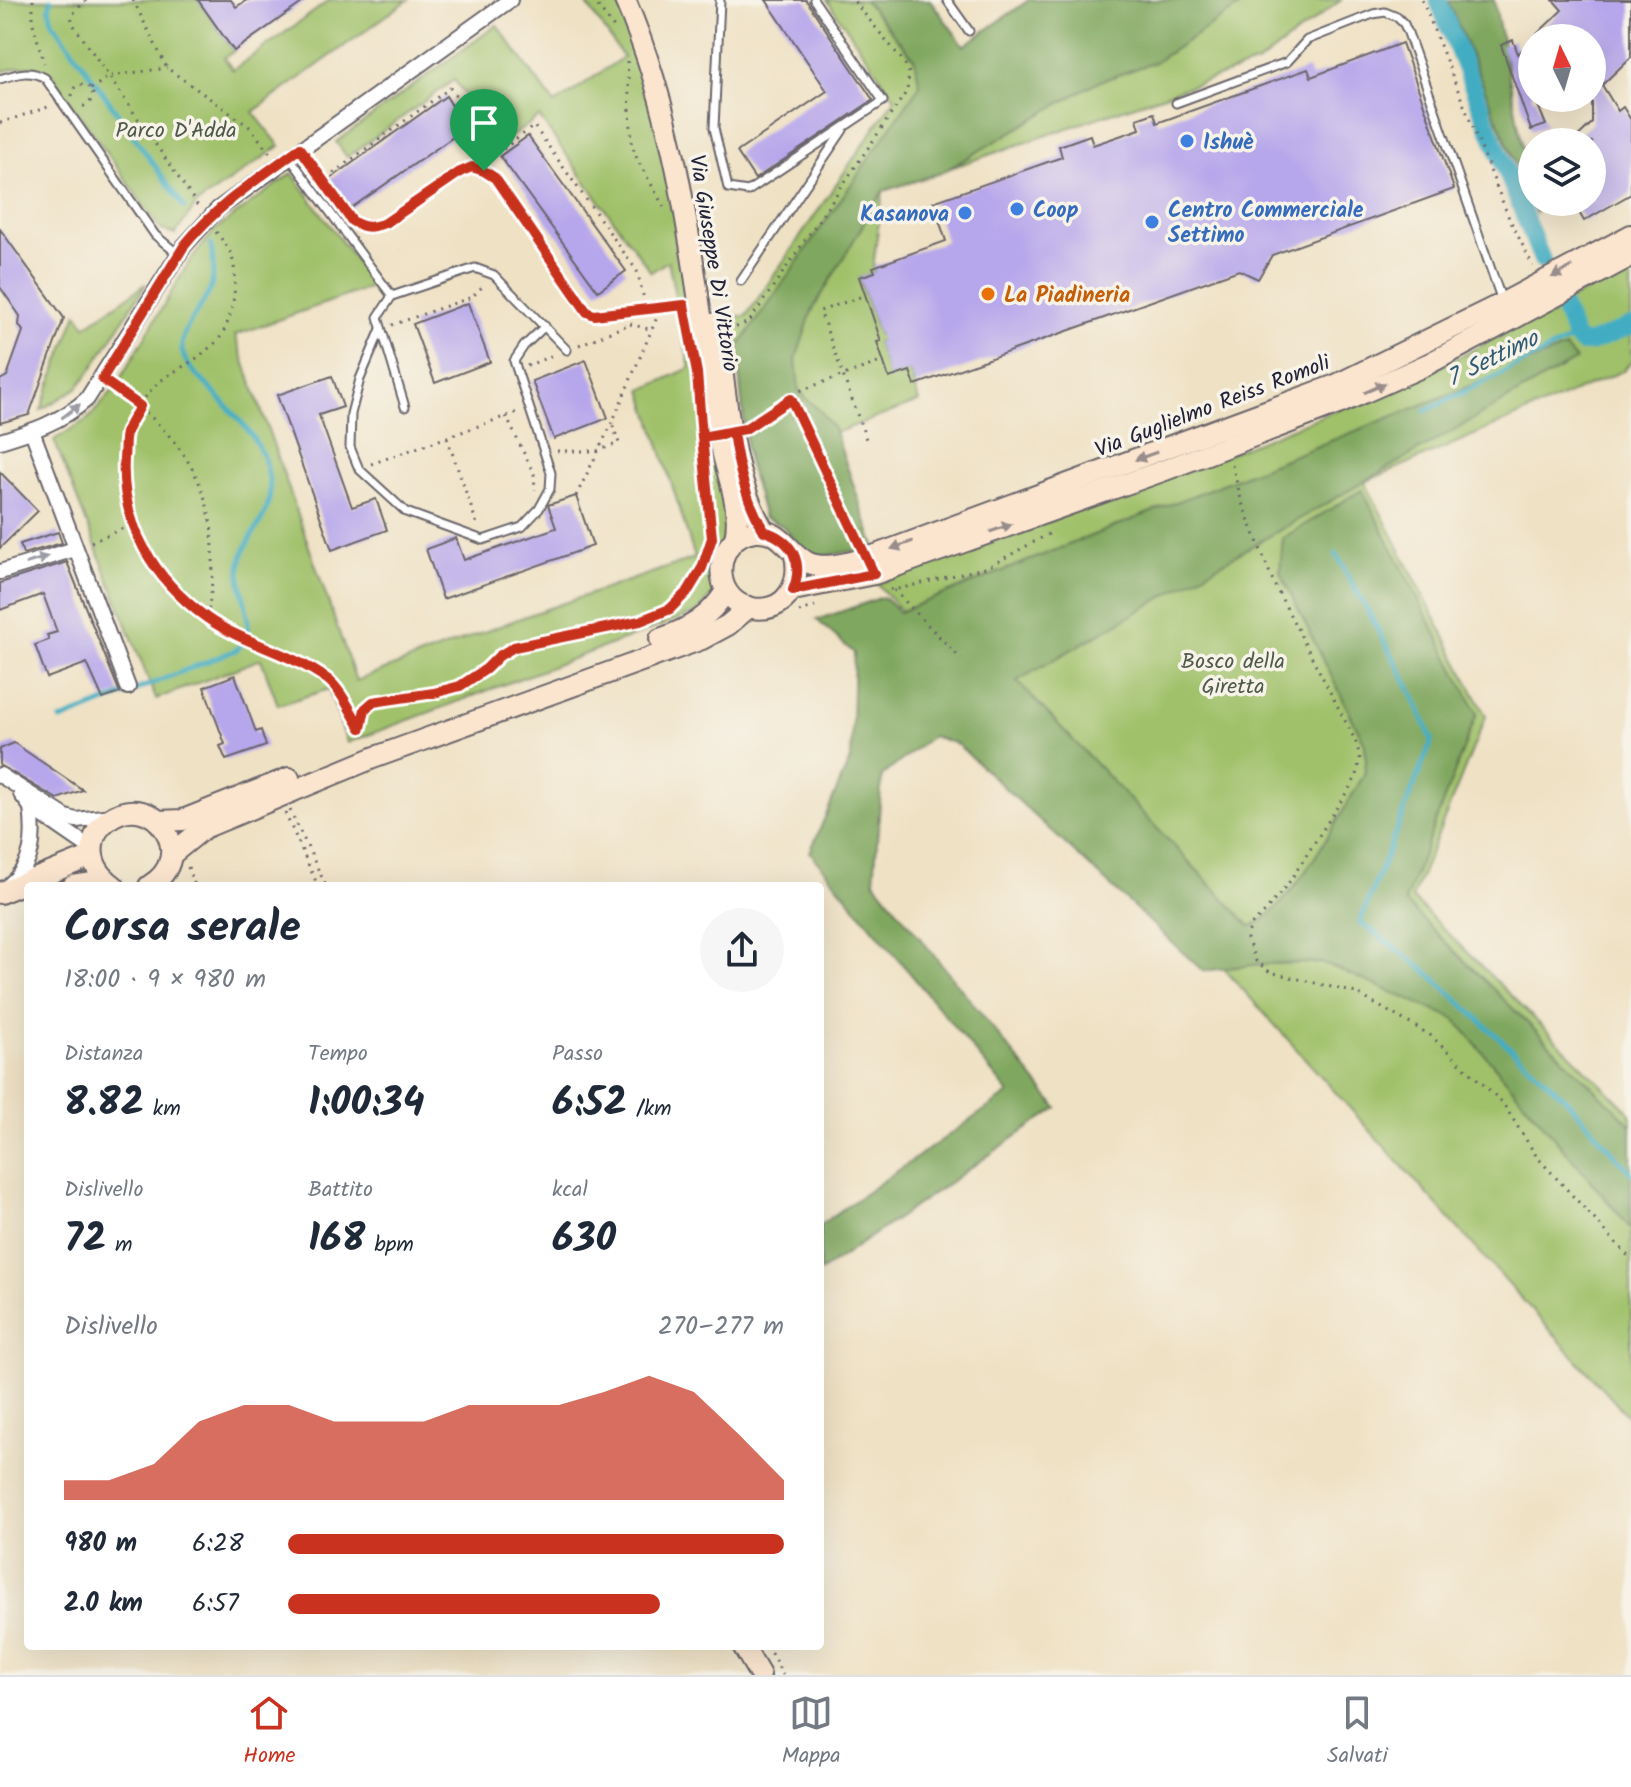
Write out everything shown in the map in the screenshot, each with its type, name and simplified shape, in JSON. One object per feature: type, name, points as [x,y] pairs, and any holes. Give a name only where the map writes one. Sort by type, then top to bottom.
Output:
[{"type":"street","points":[[0,441],[70,414],[87,399],[179,255],[197,230],[218,209],[510,0]]},
{"type":"street","name":"Via Giuseppe Di Vittorio","points":[[625,0],[657,87],[675,164],[718,436],[737,511],[735,539]]},
{"type":"street","name":"Via Giuseppe Di Vittorio","points":[[639,0],[670,84],[691,177],[737,464],[751,508],[764,531]]},
{"type":"street","name":"Via Guglielmo Reiss Romoli","points":[[794,552],[808,563],[873,572],[1336,385],[1503,303],[1631,235]]},
{"type":"street","name":"Via Guglielmo Reiss Romoli","points":[[793,590],[873,572],[1165,470],[1338,404],[1428,364],[1631,256]]},
{"type":"street","points":[[1428,364],[1454,340],[1498,318],[1503,312],[1503,303]]},
{"type":"street","points":[[1165,470],[1216,442],[1329,399],[1335,393],[1336,385]]},
{"type":"street","points":[[32,431],[128,687]]},
{"type":"street","points":[[764,531],[776,535],[794,552],[798,578],[784,600],[761,609],[736,602],[726,591],[720,569],[722,558],[735,539],[744,534],[764,531]]},
{"type":"street","points":[[0,572],[75,549]]},
{"type":"street","points":[[158,821],[183,820],[369,746],[685,630],[716,608],[726,591]]},
{"type":"street","points":[[154,882],[165,872],[171,857],[204,828],[373,758],[702,639],[728,625],[749,607]]},
{"type":"street","points":[[0,775],[66,817],[76,820],[135,811],[158,821],[167,832],[178,882]]},
{"type":"street","points":[[13,785],[31,807],[92,852]]},
{"type":"street","points":[[0,893],[18,878],[28,862],[35,834],[31,807]]},
{"type":"street","points":[[109,882],[97,870],[92,852],[98,830],[114,816]]},
{"type":"street","points":[[25,882],[92,852]]},
{"type":"street","points":[[0,893],[24,882]]},
{"type":"street","points":[[0,904],[24,898]]},
{"type":"street","points":[[745,1650],[760,1675]]},
{"type":"lane","points":[[720,0],[714,128],[728,188],[748,191],[883,101],[814,0]]},
{"type":"lane","points":[[947,0],[969,31]]},
{"type":"lane","points":[[1176,103],[1287,62],[1307,40],[1320,34],[1373,14],[1385,12],[1397,17],[1408,33],[1503,303]]},
{"type":"lane","points":[[0,79],[24,72],[45,78],[155,235],[179,255]]},
{"type":"lane","points":[[741,281],[847,125]]},
{"type":"lane","points":[[289,157],[323,180],[352,221],[363,227],[375,227],[387,222],[460,172],[472,167],[484,171],[495,178],[587,312],[594,315],[648,312]]},
{"type":"lane","points":[[289,157],[392,296]]},
{"type":"lane","points":[[405,407],[378,317],[392,296],[475,268],[494,275],[567,350]]},
{"type":"lane","points":[[381,329],[360,379],[351,414],[350,447],[359,469],[406,512],[483,540],[522,527],[539,509],[550,489],[551,473],[545,451],[514,361],[545,326]]},
{"type":"path","points":[[33,0],[33,24],[46,70],[45,78]]},
{"type":"path","points":[[86,0],[71,16],[73,24],[201,211]]},
{"type":"path","points":[[133,0],[167,68],[289,157]]},
{"type":"path","points":[[593,0],[615,29]]},
{"type":"path","points":[[718,334],[749,322],[907,91],[909,73],[904,62],[853,0]]},
{"type":"path","points":[[1422,0],[1509,218],[1541,283]]},
{"type":"path","points":[[627,56],[632,144],[670,219]]},
{"type":"path","points":[[92,88],[93,95],[88,104],[81,106],[71,100],[78,85],[92,88],[110,76],[167,68]]},
{"type":"path","points":[[323,180],[450,88],[498,153],[534,126],[637,271],[648,312]]},
{"type":"path","points":[[0,123],[54,105]]},
{"type":"path","points":[[213,228],[233,259],[230,315],[219,339],[152,388],[126,433],[123,476],[131,525],[158,569],[207,618],[260,646],[297,661],[330,681],[361,728],[365,709],[373,702],[460,686],[514,647],[640,621],[670,609],[688,591],[702,568]]},
{"type":"path","points":[[381,329],[472,297],[494,275]]},
{"type":"path","points":[[860,297],[820,311],[866,439]]},
{"type":"path","points":[[648,312],[660,312],[677,305]]},
{"type":"path","points":[[648,312],[684,305]]},
{"type":"path","points":[[576,496],[612,423],[660,312]]},
{"type":"path","points":[[516,371],[640,320]]},
{"type":"path","points":[[630,324],[652,330]]},
{"type":"path","points":[[733,432],[745,429],[799,391],[883,361]]},
{"type":"path","points":[[102,379],[140,406],[169,434],[190,463],[203,489],[212,518],[215,556],[207,618]]},
{"type":"path","points":[[791,399],[873,572],[961,659]]},
{"type":"path","points":[[359,469],[530,408]]},
{"type":"path","points":[[506,416],[534,474],[536,485],[533,493]]},
{"type":"path","points":[[545,451],[597,451],[619,443],[612,423]]},
{"type":"path","points":[[447,438],[483,540]]},
{"type":"path","points":[[705,459],[712,538]]},
{"type":"path","points":[[1242,503],[1275,586],[1355,740],[1360,756],[1357,776],[1290,881],[1250,926],[1247,939],[1256,961],[1270,972],[1356,993],[1430,1035],[1502,1102],[1537,1157],[1631,1259]]},
{"type":"path","points":[[75,549],[131,525]]},
{"type":"path","points":[[894,590],[988,567],[1058,529]]},
{"type":"path","points":[[316,882],[284,804],[324,882]]},
{"type":"green space","name":"Parco D'Adda","points":[[0,0],[198,0],[234,51],[224,58],[233,70],[330,0],[408,0],[253,112],[280,146],[197,204],[175,234],[161,230],[52,75],[33,67],[0,72]]},
{"type":"green space","points":[[584,0],[617,0],[646,75],[679,223],[729,530],[712,566],[715,591],[698,612],[347,743],[329,689],[278,705],[261,659],[156,699],[54,440],[89,418],[115,388],[189,262],[215,230],[292,173],[374,286],[235,335],[356,681],[526,616],[695,558],[642,390],[690,368],[668,261],[651,272],[539,117],[501,144],[454,80],[347,157],[336,142],[497,25],[555,104],[623,57]]},
{"type":"green space","points":[[827,0],[930,0],[964,46],[1029,0],[1341,0],[1258,63],[883,191],[873,267],[875,272],[859,278],[879,335],[897,335],[877,342],[889,377],[910,371],[919,402],[835,433],[875,547],[800,547],[783,526],[764,517],[748,461],[733,316],[746,316],[895,98]]},
{"type":"green space","points":[[864,0],[930,0],[964,46],[1029,0],[1249,0],[1155,62],[1095,83],[941,173],[883,191],[812,311],[796,359],[799,391],[834,429],[875,547],[815,558],[800,547],[783,526],[764,517],[748,461],[737,349],[920,85],[914,58]]},
{"type":"green space","points":[[1448,0],[1494,0],[1519,128],[1518,170]]},
{"type":"green space","name":"Bosco della Giretta","points":[[1623,272],[1631,279],[1631,362],[1623,371],[1365,482],[1486,716],[1412,898],[1631,1114],[1631,1420],[877,584],[1186,471],[1434,370]]},
{"type":"green space","points":[[146,284],[77,388],[41,410],[77,313],[86,326]]},
{"type":"green space","points":[[1565,348],[1576,360],[1017,681],[1250,926],[1265,918],[1281,903],[1313,860],[1364,775],[1366,762],[1365,744],[1280,572],[1283,538],[1362,490],[1477,713],[1405,902],[1631,1125],[1631,1229],[1455,1019],[1323,963],[1262,964],[1203,971],[957,744],[932,736],[882,776],[874,881],[1057,1108],[824,1269],[824,1222],[1009,1093],[810,852],[851,757],[854,653],[817,620],[883,597],[899,612]]},
{"type":"building","points":[[198,0],[231,0],[236,7],[247,0],[306,0],[234,51]]},
{"type":"building","points":[[766,0],[806,0],[873,100],[755,179],[737,152],[827,91]]},
{"type":"building","points":[[1553,0],[1631,0],[1631,57],[1606,81],[1606,24],[1548,24],[1562,10]]},
{"type":"building","points":[[1513,40],[1518,54],[1518,93],[1501,45]]},
{"type":"building","name":"Centro Commerciale Settimo","points":[[1402,43],[1454,189],[1272,255],[1258,279],[1239,270],[915,385],[910,371],[889,378],[877,342],[881,341],[859,277],[875,272],[873,267],[946,241],[933,202],[1062,157],[1059,146],[1090,135],[1093,145],[1140,129],[1137,119],[1154,113],[1157,123],[1308,69],[1311,77]]},
{"type":"building","points":[[1606,92],[1618,111],[1623,107],[1631,120],[1631,194],[1606,208],[1606,128],[1587,128],[1592,123],[1592,112],[1606,112]]},
{"type":"building","points":[[446,96],[466,128],[351,208],[330,179]]},
{"type":"building","points":[[1525,112],[1541,112],[1546,125],[1530,128]]},
{"type":"building","points":[[528,136],[626,271],[598,291],[500,156]]},
{"type":"building","points":[[0,229],[64,318],[29,415],[0,423],[0,380],[7,376],[23,331],[19,325],[20,316],[0,287]]},
{"type":"building","points":[[468,303],[490,362],[435,383],[413,324]]},
{"type":"building","points":[[586,360],[608,418],[554,439],[532,381]]},
{"type":"building","points":[[332,376],[343,407],[319,415],[352,507],[376,499],[387,530],[332,550],[277,395]]},
{"type":"building","points":[[0,472],[38,511],[0,548]]},
{"type":"building","points":[[576,496],[593,546],[443,599],[426,549],[456,538],[464,560],[556,528],[548,505]]},
{"type":"building","points":[[58,532],[62,543],[23,554],[20,544]]},
{"type":"building","points":[[67,562],[120,693],[103,699],[87,663],[47,678],[35,645],[49,640],[47,635],[57,632],[43,594],[0,610],[0,583]]},
{"type":"building","points":[[235,675],[256,732],[261,730],[266,746],[226,760],[220,746],[225,744],[204,687]]},
{"type":"building","points":[[14,743],[83,790],[57,799],[0,765],[0,749]]},
{"type":"waterway","points":[[51,0],[52,21],[184,207]]},
{"type":"waterway","points":[[1438,0],[1542,260]]},
{"type":"waterway","points":[[61,720],[236,650],[247,634],[241,561],[267,507],[270,493],[266,464],[244,426],[189,366],[182,345],[183,336],[211,287],[211,245]]},
{"type":"waterway","points":[[1560,301],[1575,337],[1581,343],[1590,343],[1631,326]]},
{"type":"waterway","name":"7 Settimo","points":[[1425,411],[1575,337]]},
{"type":"waterway","points":[[1336,554],[1410,688],[1432,740],[1360,922],[1426,971],[1566,1099],[1631,1173]]},
{"type":"place","name":"Ishuè","points":[[1187,141]]},
{"type":"place","name":"Coop","points":[[1017,209]]},
{"type":"place","name":"Kasanova","points":[[965,213]]},
{"type":"place","name":"Centro Commerciale Settimo","points":[[1152,222]]},
{"type":"place","name":"La Piadineria","points":[[988,294]]},
{"type":"route","points":[[484,171],[472,167],[460,172],[387,222],[375,227],[363,227],[352,221],[300,148],[218,209],[197,230],[102,379],[140,406],[126,433],[123,476],[131,525],[150,559],[174,588],[207,618],[260,646],[297,661],[330,681],[361,728],[365,709],[373,702],[460,686],[514,647],[640,621],[670,609],[688,591],[702,568],[712,538],[702,437],[718,436],[733,432],[737,464],[751,508],[764,531],[776,535],[794,552],[798,578],[793,590],[874,574],[791,399],[745,429],[702,437],[697,373],[684,305],[594,315],[587,312],[495,178],[484,171]]}]
